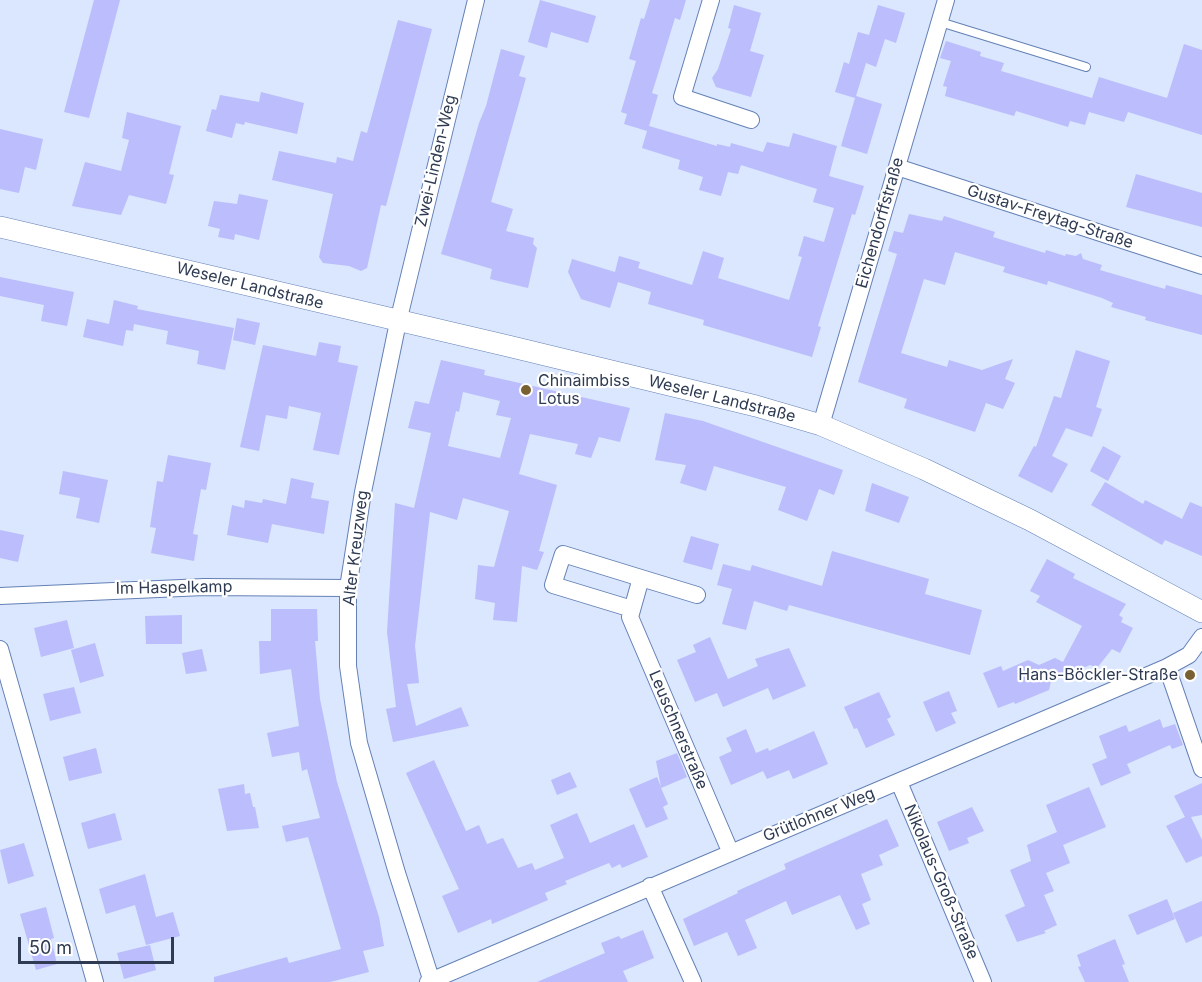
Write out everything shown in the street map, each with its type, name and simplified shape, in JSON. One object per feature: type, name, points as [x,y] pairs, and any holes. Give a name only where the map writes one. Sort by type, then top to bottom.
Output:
[{"type":"street","name":"Zwei-Linden-Weg","points":[[398,322],[476,0]]},
{"type":"street","points":[[711,0],[682,98],[751,120]]},
{"type":"street","name":"Eichendorffstraße","points":[[821,425],[946,0]]},
{"type":"street","name":"Gustav-Freytag-Straße","points":[[897,167],[1202,266]]},
{"type":"street","name":"Weseler Landstraße","points":[[0,227],[756,406],[821,425],[924,469],[1030,520],[1202,612]]},
{"type":"street","name":"Alter Kreuzweg","points":[[398,322],[363,492],[348,588],[348,666],[359,743],[431,981]]},
{"type":"street","points":[[632,609],[553,585],[563,554],[697,595]]},
{"type":"street","name":"Leuschnerstraße","points":[[641,578],[630,617],[730,851]]},
{"type":"street","name":"Im Haspelkamp","points":[[0,596],[204,587],[348,588]]},
{"type":"street","name":"Grütlohner Weg","points":[[431,981],[730,851],[899,782],[1167,667],[1189,656],[1202,637]]},
{"type":"street","points":[[0,649],[95,982]]},
{"type":"street","points":[[1167,667],[1202,769]]},
{"type":"street","name":"Nikolaus-Groß-Straße","points":[[899,782],[983,982]]},
{"type":"street","points":[[651,886],[693,982]]},
{"type":"lane","points":[[940,22],[1086,67]]},
{"type":"building","points":[[94,0],[120,0],[89,118],[64,112]]},
{"type":"building","points":[[540,0],[596,16],[588,43],[551,32],[547,48],[528,42]]},
{"type":"building","points":[[650,0],[686,0],[680,20],[675,18],[652,93],[658,95],[649,126],[717,146],[717,144],[730,147],[731,143],[763,152],[767,142],[789,147],[793,133],[837,146],[829,176],[864,186],[855,215],[852,214],[818,326],[821,327],[812,357],[703,325],[704,320],[648,304],[651,292],[618,282],[610,308],[581,299],[568,272],[572,259],[615,272],[619,256],[640,262],[638,268],[692,285],[703,251],[724,258],[718,278],[789,300],[802,257],[798,256],[804,236],[824,242],[834,208],[813,202],[817,189],[741,165],[738,174],[728,172],[721,196],[699,190],[703,177],[678,169],[680,160],[642,148],[647,131],[624,124],[627,114],[621,112],[636,61],[629,59],[641,18],[644,19]]},
{"type":"building","points":[[734,5],[761,13],[750,51],[764,55],[751,97],[716,87],[712,78],[718,69],[731,29],[728,28]]},
{"type":"building","points":[[878,5],[905,13],[896,43],[885,39],[876,67],[866,63],[856,96],[882,104],[867,154],[841,146],[855,98],[835,92],[844,62],[849,64],[858,32],[869,35]]},
{"type":"building","points":[[398,20],[432,29],[386,206],[381,205],[367,268],[361,271],[349,266],[323,263],[319,257],[333,194],[272,180],[279,151],[336,163],[337,157],[353,161],[361,131],[367,133]]},
{"type":"building","points":[[946,41],[981,52],[980,56],[1004,63],[1001,71],[1092,98],[1099,77],[1167,98],[1184,44],[1202,50],[1202,135],[1128,112],[1124,122],[1089,112],[1085,125],[1070,121],[1068,127],[1016,111],[1014,116],[945,96],[947,87],[943,86],[951,61],[940,58]]},
{"type":"building","points":[[501,49],[525,56],[519,76],[526,78],[491,202],[513,209],[506,231],[534,238],[533,244],[537,248],[528,288],[490,279],[492,269],[441,254]]},
{"type":"building","points":[[261,92],[304,103],[297,134],[245,122],[244,125],[236,123],[232,138],[206,131],[212,109],[216,110],[220,95],[259,102]]},
{"type":"building","points":[[127,112],[181,126],[169,174],[174,175],[166,204],[129,195],[121,215],[72,206],[85,162],[121,171],[129,140],[122,138]]},
{"type":"building","points":[[0,129],[43,139],[36,170],[25,167],[19,193],[0,189]]},
{"type":"building","points":[[1136,174],[1202,193],[1202,227],[1126,207]]},
{"type":"building","points":[[239,194],[268,200],[259,240],[235,234],[234,240],[218,237],[220,229],[208,226],[214,201],[237,204]]},
{"type":"building","points":[[909,214],[942,221],[944,216],[995,232],[993,237],[1045,253],[1046,250],[1065,256],[1066,254],[1076,256],[1081,253],[1083,259],[1102,265],[1100,270],[1165,289],[1166,285],[1202,295],[1202,335],[1145,320],[1146,317],[1111,307],[1113,303],[1102,298],[1048,281],[1047,285],[1003,272],[1005,267],[955,252],[945,285],[924,279],[901,353],[947,367],[949,360],[982,370],[1013,359],[1005,379],[1015,383],[1003,409],[986,403],[975,432],[904,408],[907,399],[858,382],[897,254],[888,251],[894,231],[903,233]]},
{"type":"building","points":[[0,277],[74,292],[67,326],[41,321],[44,305],[0,296]]},
{"type":"building","points":[[114,300],[138,306],[137,309],[234,328],[225,370],[197,364],[199,351],[166,344],[168,331],[134,324],[133,331],[126,330],[123,346],[83,337],[87,319],[109,324]]},
{"type":"building","points":[[237,318],[260,323],[255,345],[233,340]]},
{"type":"building","points":[[319,342],[341,346],[338,362],[358,366],[339,455],[313,450],[321,413],[289,406],[287,419],[266,415],[259,451],[240,447],[263,345],[316,356]]},
{"type":"building","points":[[1076,350],[1110,361],[1096,407],[1102,409],[1092,437],[1066,428],[1052,456],[1068,464],[1052,493],[1018,476],[1034,446],[1036,447],[1054,396],[1061,398]]},
{"type":"building","points":[[441,360],[485,370],[484,375],[630,408],[620,442],[599,437],[591,458],[575,454],[578,444],[530,434],[519,474],[557,485],[539,551],[544,552],[537,570],[522,566],[517,622],[493,620],[495,603],[475,599],[478,565],[494,567],[509,511],[463,498],[457,520],[430,512],[415,646],[419,683],[407,684],[416,726],[461,707],[469,726],[393,742],[386,709],[396,707],[387,632],[395,503],[414,508],[431,433],[408,428],[415,401],[429,404]],"holes":[[[463,392],[500,401],[496,415],[511,418],[500,458],[448,446]]]},
{"type":"building","points":[[665,413],[703,421],[843,470],[834,495],[819,489],[807,521],[778,510],[786,487],[714,466],[706,491],[680,483],[686,465],[655,460]]},
{"type":"building","points":[[1103,446],[1121,456],[1108,481],[1090,471]]},
{"type":"building","points":[[168,455],[211,463],[206,490],[201,489],[193,534],[198,535],[194,561],[151,553],[156,528],[150,527],[157,481],[163,482]]},
{"type":"building","points":[[63,471],[108,480],[99,523],[76,518],[80,498],[59,494]]},
{"type":"building","points":[[291,478],[314,483],[311,498],[329,501],[324,534],[272,524],[268,543],[227,535],[232,505],[244,508],[245,500],[262,503],[263,499],[286,504]]},
{"type":"building","points":[[1105,482],[1143,504],[1145,500],[1182,519],[1190,502],[1202,507],[1202,556],[1165,540],[1162,545],[1091,505]]},
{"type":"building","points":[[872,483],[909,497],[899,523],[865,511]]},
{"type":"building","points":[[0,530],[24,535],[18,562],[0,558]]},
{"type":"building","points":[[691,536],[719,544],[712,570],[683,562]]},
{"type":"building","points":[[832,551],[929,579],[925,594],[982,610],[970,655],[789,605],[787,611],[754,601],[746,630],[722,624],[732,589],[717,585],[723,564],[750,571],[752,565],[822,586]]},
{"type":"building","points":[[1047,559],[1075,574],[1073,578],[1126,604],[1119,615],[1123,618],[1121,622],[1133,628],[1120,653],[1112,649],[1097,668],[1090,665],[1051,681],[1049,690],[1015,704],[1014,702],[998,708],[983,673],[1001,666],[1003,671],[1028,660],[1039,665],[1055,658],[1063,662],[1082,626],[1036,602],[1040,596],[1030,591]]},
{"type":"building","points":[[271,609],[317,609],[318,641],[315,641],[320,699],[337,782],[379,917],[384,946],[363,951],[369,972],[330,982],[214,982],[214,977],[287,957],[289,963],[341,949],[308,837],[286,842],[282,826],[320,818],[307,769],[302,771],[299,752],[272,757],[267,733],[299,726],[291,669],[260,674],[259,641],[271,641]]},
{"type":"building","points":[[182,615],[182,644],[146,644],[145,616]]},
{"type":"building","points":[[67,620],[74,648],[41,657],[34,628]]},
{"type":"building","points":[[710,637],[728,679],[758,666],[755,659],[789,648],[806,686],[773,700],[768,688],[723,707],[717,693],[695,702],[677,660],[696,652],[693,645]]},
{"type":"building","points":[[95,643],[104,676],[80,683],[71,650]]},
{"type":"building","points":[[202,649],[207,671],[186,674],[182,653]]},
{"type":"building","points":[[74,687],[81,713],[50,721],[43,694]]},
{"type":"building","points":[[949,691],[957,711],[951,713],[956,723],[936,732],[923,702]]},
{"type":"building","points":[[879,692],[891,717],[887,719],[895,735],[866,748],[844,707]]},
{"type":"building","points":[[1160,719],[1163,728],[1175,724],[1183,745],[1172,749],[1170,745],[1127,764],[1131,773],[1101,786],[1092,764],[1107,758],[1099,736],[1126,725],[1129,732]]},
{"type":"building","points":[[746,729],[756,753],[768,748],[769,751],[814,731],[828,764],[793,779],[789,770],[767,779],[763,771],[731,785],[719,757],[732,751],[726,738]]},
{"type":"building","points":[[96,748],[102,773],[69,781],[63,757]]},
{"type":"building","points":[[677,753],[687,777],[661,788],[668,804],[663,807],[668,819],[646,828],[629,789],[657,777],[661,787],[656,761]]},
{"type":"building","points":[[434,760],[466,831],[479,825],[487,844],[503,838],[518,868],[532,863],[535,870],[564,858],[550,825],[577,813],[590,843],[634,824],[648,857],[622,868],[620,864],[612,868],[609,863],[565,881],[567,884],[545,893],[548,900],[492,924],[491,919],[458,933],[442,896],[459,889],[406,773]]},
{"type":"building","points":[[570,772],[577,787],[557,795],[551,780]]},
{"type":"building","points":[[1202,783],[1202,815],[1191,817],[1202,840],[1202,856],[1186,863],[1166,826],[1185,817],[1174,796]]},
{"type":"building","points":[[244,784],[245,794],[250,793],[253,807],[255,807],[259,828],[227,831],[218,789]]},
{"type":"building","points":[[1089,787],[1106,827],[1063,845],[1070,863],[1046,873],[1054,891],[1044,895],[1057,925],[1044,931],[1046,933],[1017,942],[1005,915],[1025,906],[1010,870],[1031,861],[1027,845],[1057,832],[1046,805]]},
{"type":"building","points":[[972,807],[984,831],[967,838],[969,843],[949,851],[937,822]]},
{"type":"building","points":[[115,813],[122,840],[88,849],[81,823]]},
{"type":"building","points":[[887,819],[899,846],[879,855],[883,865],[861,874],[871,900],[862,904],[870,924],[856,930],[840,895],[792,915],[786,901],[745,920],[757,948],[738,956],[727,932],[694,946],[683,919],[786,869],[784,864]]},
{"type":"building","points":[[24,843],[34,876],[8,884],[0,850]]},
{"type":"building","points":[[145,874],[156,917],[173,912],[180,936],[146,945],[135,905],[106,914],[99,889]]},
{"type":"building","points":[[1167,899],[1175,919],[1137,935],[1128,915]]},
{"type":"building","points":[[1202,901],[1202,936],[1186,943],[1173,913]]},
{"type":"building","points":[[46,907],[54,938],[51,939],[57,964],[36,970],[20,914]]},
{"type":"building","points":[[643,930],[654,958],[623,971],[628,982],[537,982],[605,953],[601,943],[619,936],[621,939]]},
{"type":"building","points":[[1115,939],[1129,982],[1085,982],[1078,967],[1081,966],[1077,955]]},
{"type":"building","points":[[150,945],[156,970],[124,979],[117,953]]},
{"type":"place","name":"Chinaimbiss Lotus","points":[[526,390]]},
{"type":"place","name":"Hans-Böckler-Straße","points":[[1190,675]]}]
